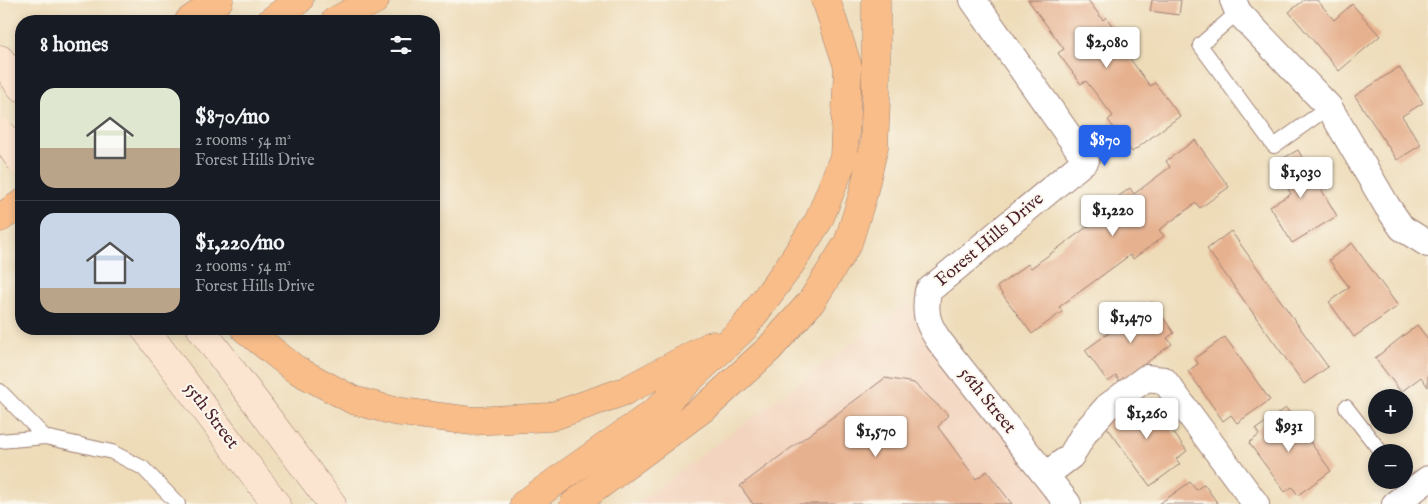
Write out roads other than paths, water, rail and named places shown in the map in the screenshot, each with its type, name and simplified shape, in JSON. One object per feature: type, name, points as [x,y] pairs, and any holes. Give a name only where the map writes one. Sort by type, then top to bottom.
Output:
[{"type":"highway","points":[[198,15],[219,0]]},
{"type":"highway","points":[[279,15],[299,0]]},
{"type":"highway","points":[[346,15],[375,0]]},
{"type":"highway","points":[[524,504],[656,411],[744,328],[788,268],[819,220],[844,157],[848,68],[828,3],[825,0]]},
{"type":"highway","points":[[574,504],[709,404],[769,349],[811,302],[848,244],[862,198],[874,147],[876,0]]},
{"type":"highway","points":[[0,156],[15,145]]},
{"type":"highway","points":[[0,218],[15,208]]},
{"type":"highway","points":[[253,335],[295,368],[353,400],[394,410],[472,421],[550,417],[625,391],[744,328]]},
{"type":"main road","points":[[0,59],[15,79]]},
{"type":"main road","points":[[0,132],[15,153]]},
{"type":"main road","name":"55th Street","points":[[149,335],[276,504]]},
{"type":"main road","points":[[206,335],[332,504]]},
{"type":"street","name":"Forest Hills Drive","points":[[928,291],[1086,160],[973,0]]},
{"type":"street","points":[[1236,6],[1329,107],[1402,228],[1428,244]]},
{"type":"street","name":"56th Street","points":[[928,291],[925,306],[929,327],[1068,504]]},
{"type":"street","points":[[1046,475],[1072,456],[1085,432],[1107,407],[1146,378],[1164,380],[1256,504]]},
{"type":"lane","points":[[1236,6],[1200,45],[1274,146],[1329,107]]},
{"type":"lane","points":[[0,390],[45,437]]},
{"type":"lane","points":[[1346,407],[1375,444]]},
{"type":"lane","points":[[0,441],[45,437],[112,452],[143,468],[178,504]]}]
